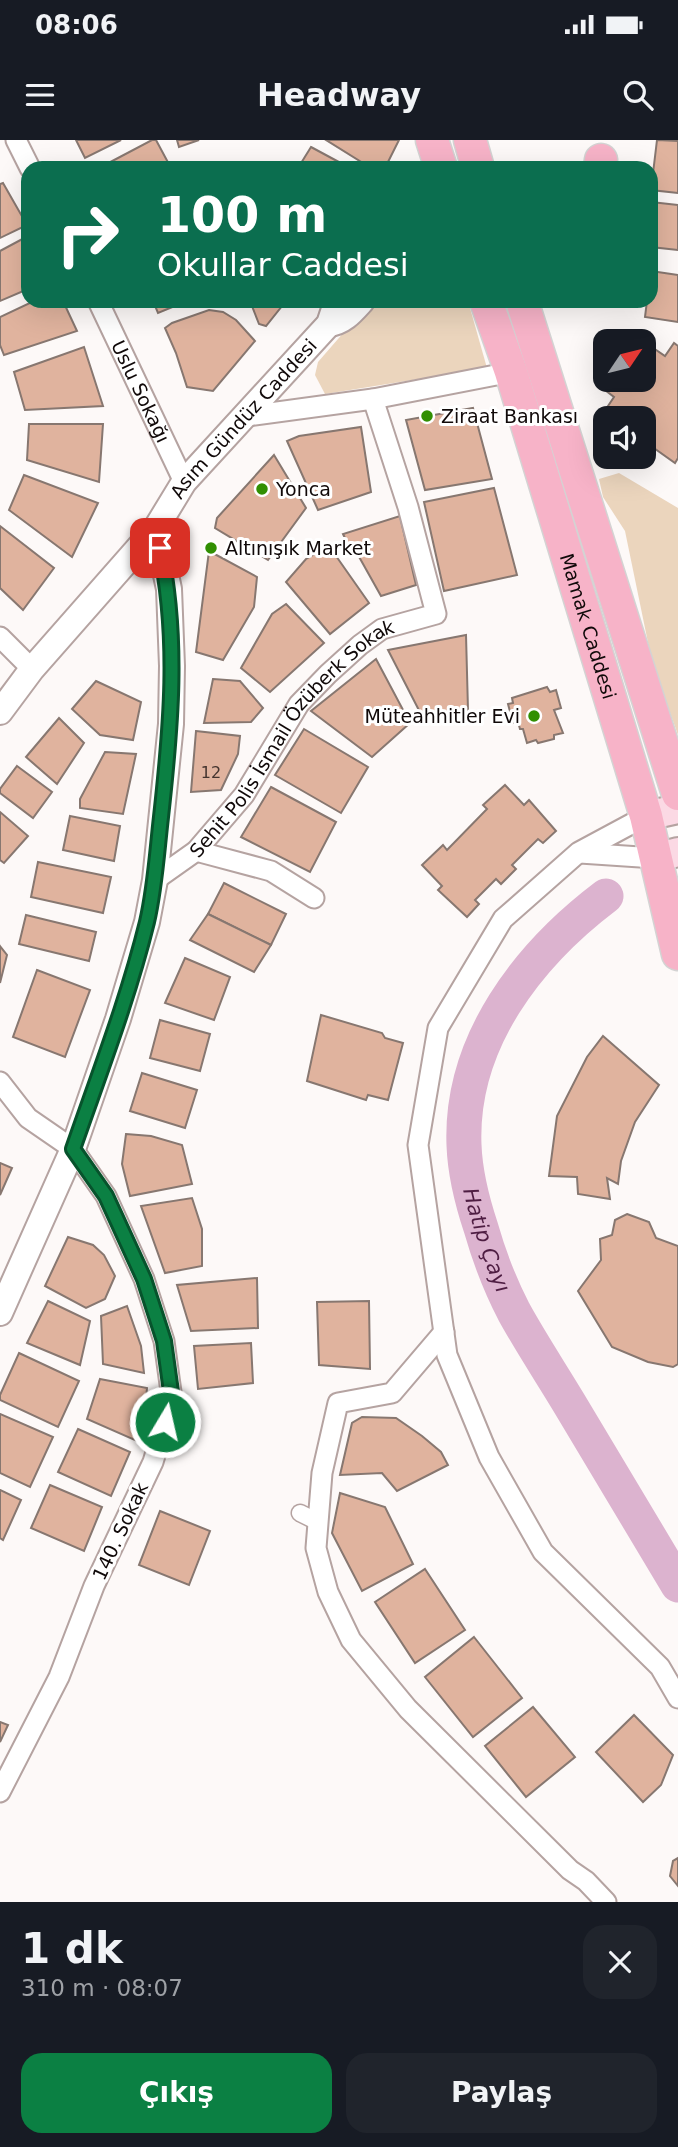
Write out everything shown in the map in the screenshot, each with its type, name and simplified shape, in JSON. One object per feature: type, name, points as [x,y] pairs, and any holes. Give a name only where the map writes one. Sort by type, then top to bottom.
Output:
[{"type":"main road","points":[[432,140],[439,161]]},
{"type":"main road","points":[[470,140],[476,161]]},
{"type":"main road","name":"Mamak Caddesi","points":[[488,308],[511,372],[646,816],[666,855],[678,954]]},
{"type":"main road","name":"Mamak Caddesi","points":[[524,308],[678,794]]},
{"type":"main road","points":[[532,333],[542,308]]},
{"type":"main road","points":[[646,816],[678,809]]},
{"type":"street","points":[[16,140],[26,161]]},
{"type":"street","name":"Uslu Sokağı","points":[[101,308],[184,482]]},
{"type":"street","name":"Asım Gündüz Caddesi","points":[[0,712],[32,669],[156,528],[184,482],[329,324],[334,308]]},
{"type":"street","name":"Asım Gündüz Caddesi","points":[[329,324],[338,323],[355,308]]},
{"type":"street","points":[[247,416],[373,399],[511,372]]},
{"type":"street","name":"Sehit Polis İsmail Özüberk Sokak","points":[[155,880],[196,851],[244,795],[299,704],[328,674],[382,629],[436,614],[408,507],[373,399]]},
{"type":"street","points":[[0,1314],[73,1149],[122,1007],[147,922],[155,880],[171,724],[169,589],[156,528]]},
{"type":"street","points":[[0,637],[32,669]]},
{"type":"street","points":[[646,816],[579,852],[503,919],[438,1028],[418,1145],[447,1354],[489,1457],[543,1552],[660,1667],[678,1698]]},
{"type":"street","points":[[196,851],[271,871],[314,898]]},
{"type":"street","points":[[579,852],[666,855]]},
{"type":"street","points":[[0,1082],[28,1118],[73,1149]]},
{"type":"street","name":"140. Sokak","points":[[0,1792],[59,1677],[94,1586],[170,1421],[172,1399],[164,1341],[148,1291],[106,1196],[73,1149]]},
{"type":"street","points":[[444,1332],[392,1393],[338,1404],[322,1473],[316,1548],[328,1592],[351,1640],[408,1709],[570,1870],[586,1881],[606,1902]]},
{"type":"street","points":[[300,1513],[318,1522]]},
{"type":"shaded area","points":[[365,308],[470,308],[487,368],[325,394],[315,375],[318,362]]},
{"type":"shaded area","points":[[619,473],[678,508],[678,735],[652,662],[625,531],[603,497],[599,479]]},
{"type":"building","points":[[76,140],[121,140],[85,158]]},
{"type":"building","points":[[156,140],[167,161],[112,161]]},
{"type":"building","points":[[177,140],[199,140],[179,147]]},
{"type":"building","points":[[326,140],[399,140],[388,161],[360,161]]},
{"type":"building","points":[[657,140],[678,141],[678,193],[658,191],[658,161],[654,161]]},
{"type":"building","points":[[311,147],[337,161],[302,161]]},
{"type":"building","points":[[3,183],[21,214],[21,228],[0,238],[0,184]]},
{"type":"building","points":[[658,203],[678,205],[678,250],[658,248]]},
{"type":"building","points":[[21,240],[21,292],[0,301],[0,251]]},
{"type":"building","points":[[658,272],[678,275],[678,322],[645,317],[646,308],[658,308]]},
{"type":"building","points":[[21,307],[66,308],[77,331],[4,355],[0,345],[0,317]]},
{"type":"building","points":[[156,308],[170,308],[158,313]]},
{"type":"building","points":[[253,308],[280,308],[266,326],[259,324]]},
{"type":"building","points":[[209,310],[223,312],[236,320],[255,341],[213,391],[187,387],[165,328]]},
{"type":"building","points":[[674,343],[678,346],[678,458],[675,463],[656,450],[656,406],[608,406],[614,397],[608,392],[656,392],[656,350],[665,356]]},
{"type":"building","points":[[84,347],[103,406],[25,410],[14,372]]},
{"type":"building","points":[[473,408],[492,479],[425,490],[406,420]]},
{"type":"building","points":[[29,424],[103,424],[99,482],[27,460]]},
{"type":"building","points":[[361,427],[371,492],[318,510],[287,441],[299,436]]},
{"type":"building","points":[[274,455],[306,508],[268,560],[215,528],[217,518]]},
{"type":"building","points":[[24,475],[98,503],[72,557],[9,510]]},
{"type":"building","points":[[494,488],[517,575],[444,591],[424,502]]},
{"type":"building","points":[[400,516],[416,585],[381,596],[343,534]]},
{"type":"building","points":[[0,526],[54,568],[23,610],[0,588]]},
{"type":"building","points":[[329,546],[369,603],[330,634],[286,582],[306,559]]},
{"type":"building","points":[[209,551],[257,577],[254,607],[223,660],[196,652]]},
{"type":"building","points":[[286,604],[324,643],[270,692],[241,668],[272,614]]},
{"type":"building","points":[[466,635],[468,710],[424,720],[388,650]]},
{"type":"building","points":[[376,659],[410,723],[372,757],[311,711]]},
{"type":"building","points":[[213,679],[240,681],[263,708],[251,722],[204,723]]},
{"type":"building","points":[[96,681],[141,702],[133,740],[100,735],[72,709]]},
{"type":"building","name":"Müteahhitler Evi","points":[[547,687],[550,692],[556,690],[561,708],[554,710],[563,733],[554,735],[554,739],[527,743],[523,729],[520,729],[518,722],[513,723],[508,704],[513,703],[512,698]]},
{"type":"building","points":[[59,718],[84,743],[57,784],[26,757]]},
{"type":"building","points":[[304,729],[368,767],[341,813],[275,775]]},
{"type":"building","points":[[196,731],[240,736],[238,754],[221,790],[191,792]]},
{"type":"building","points":[[105,752],[136,754],[123,814],[80,808],[80,799]]},
{"type":"building","points":[[17,766],[52,792],[33,818],[0,793],[0,789]]},
{"type":"building","points":[[505,785],[524,805],[529,800],[556,831],[543,843],[538,839],[512,865],[516,869],[501,884],[496,879],[475,900],[479,904],[467,917],[438,890],[442,886],[422,865],[443,845],[447,850],[487,809],[483,805]]},
{"type":"building","points":[[271,787],[336,822],[310,872],[241,837]]},
{"type":"building","points":[[0,812],[28,836],[4,863],[0,860]]},
{"type":"building","points":[[70,816],[120,826],[114,861],[63,850]]},
{"type":"building","points":[[38,862],[111,877],[103,913],[31,897]]},
{"type":"building","points":[[224,883],[286,914],[271,945],[208,914]]},
{"type":"building","points":[[208,914],[271,945],[254,972],[190,940]]},
{"type":"building","points":[[26,915],[96,932],[89,961],[19,944]]},
{"type":"building","points":[[0,946],[7,955],[0,983]]},
{"type":"building","points":[[185,958],[230,977],[214,1020],[165,1003]]},
{"type":"building","points":[[37,970],[90,990],[65,1057],[13,1037]]},
{"type":"building","points":[[321,1015],[382,1033],[385,1038],[403,1043],[388,1100],[368,1095],[366,1100],[307,1081]]},
{"type":"building","points":[[160,1020],[210,1034],[200,1071],[150,1058]]},
{"type":"building","points":[[603,1036],[659,1085],[635,1122],[621,1161],[618,1184],[607,1178],[610,1199],[578,1194],[577,1177],[549,1176],[557,1116],[587,1057]]},
{"type":"building","points":[[142,1073],[197,1090],[185,1128],[130,1111]]},
{"type":"building","points":[[126,1134],[151,1136],[182,1145],[192,1184],[130,1196],[122,1164]]},
{"type":"building","points":[[0,1163],[12,1168],[0,1195]]},
{"type":"building","points":[[192,1198],[202,1229],[202,1266],[165,1273],[141,1206]]},
{"type":"building","points":[[627,1214],[649,1222],[656,1238],[678,1246],[678,1364],[673,1367],[648,1362],[612,1347],[578,1291],[601,1260],[600,1239],[612,1235],[615,1220]]},
{"type":"building","points":[[68,1237],[93,1245],[104,1255],[115,1276],[105,1299],[86,1308],[45,1286]]},
{"type":"building","points":[[257,1278],[258,1328],[191,1331],[177,1285]]},
{"type":"building","points":[[48,1301],[90,1321],[80,1365],[27,1343]]},
{"type":"building","points":[[369,1301],[370,1369],[319,1365],[317,1302]]},
{"type":"building","points":[[127,1306],[141,1346],[144,1373],[103,1364],[101,1316]]},
{"type":"building","points":[[251,1343],[253,1383],[198,1389],[194,1346]]},
{"type":"building","points":[[19,1353],[79,1381],[58,1427],[0,1400]]},
{"type":"building","points":[[100,1379],[147,1388],[144,1420],[137,1441],[87,1419]]},
{"type":"building","points":[[0,1414],[53,1437],[30,1487],[0,1473]]},
{"type":"building","points":[[362,1417],[396,1418],[441,1452],[448,1465],[397,1491],[382,1473],[340,1475],[352,1423]]},
{"type":"building","points":[[78,1429],[130,1452],[111,1496],[58,1472]]},
{"type":"building","points":[[50,1485],[102,1507],[84,1551],[31,1528]]},
{"type":"building","points":[[0,1490],[21,1500],[3,1540],[0,1538]]},
{"type":"building","points":[[340,1493],[385,1507],[413,1564],[362,1591],[332,1533]]},
{"type":"building","points":[[160,1511],[210,1531],[189,1585],[139,1565]]},
{"type":"building","points":[[425,1569],[465,1630],[415,1663],[375,1602]]},
{"type":"building","points":[[474,1637],[522,1698],[473,1737],[425,1677]]},
{"type":"building","points":[[533,1707],[575,1757],[526,1797],[485,1746]]},
{"type":"building","points":[[634,1715],[673,1755],[661,1785],[643,1802],[596,1752]]},
{"type":"building","points":[[0,1722],[8,1725],[0,1742]]},
{"type":"building","points":[[678,1858],[678,1886],[670,1876],[673,1861]]},
{"type":"waterway","name":"Hatip Çayı","points":[[606,896],[550,945],[504,1004],[474,1071],[466,1107],[465,1155],[478,1218],[491,1260],[509,1302],[678,1585]]},
{"type":"place","name":"Ziraat Bankası","points":[[427,416]]},
{"type":"place","name":"Yonca","points":[[262,489]]},
{"type":"place","name":"Altınışık Market","points":[[211,548]]},
{"type":"place","name":"Müteahhitler Evi","points":[[534,716]]},
{"type":"route","points":[[160,548],[169,589],[172,666],[171,724],[155,880],[147,922],[118,1019],[73,1149],[106,1196],[144,1279],[164,1341],[172,1399],[165,1422]]}]
